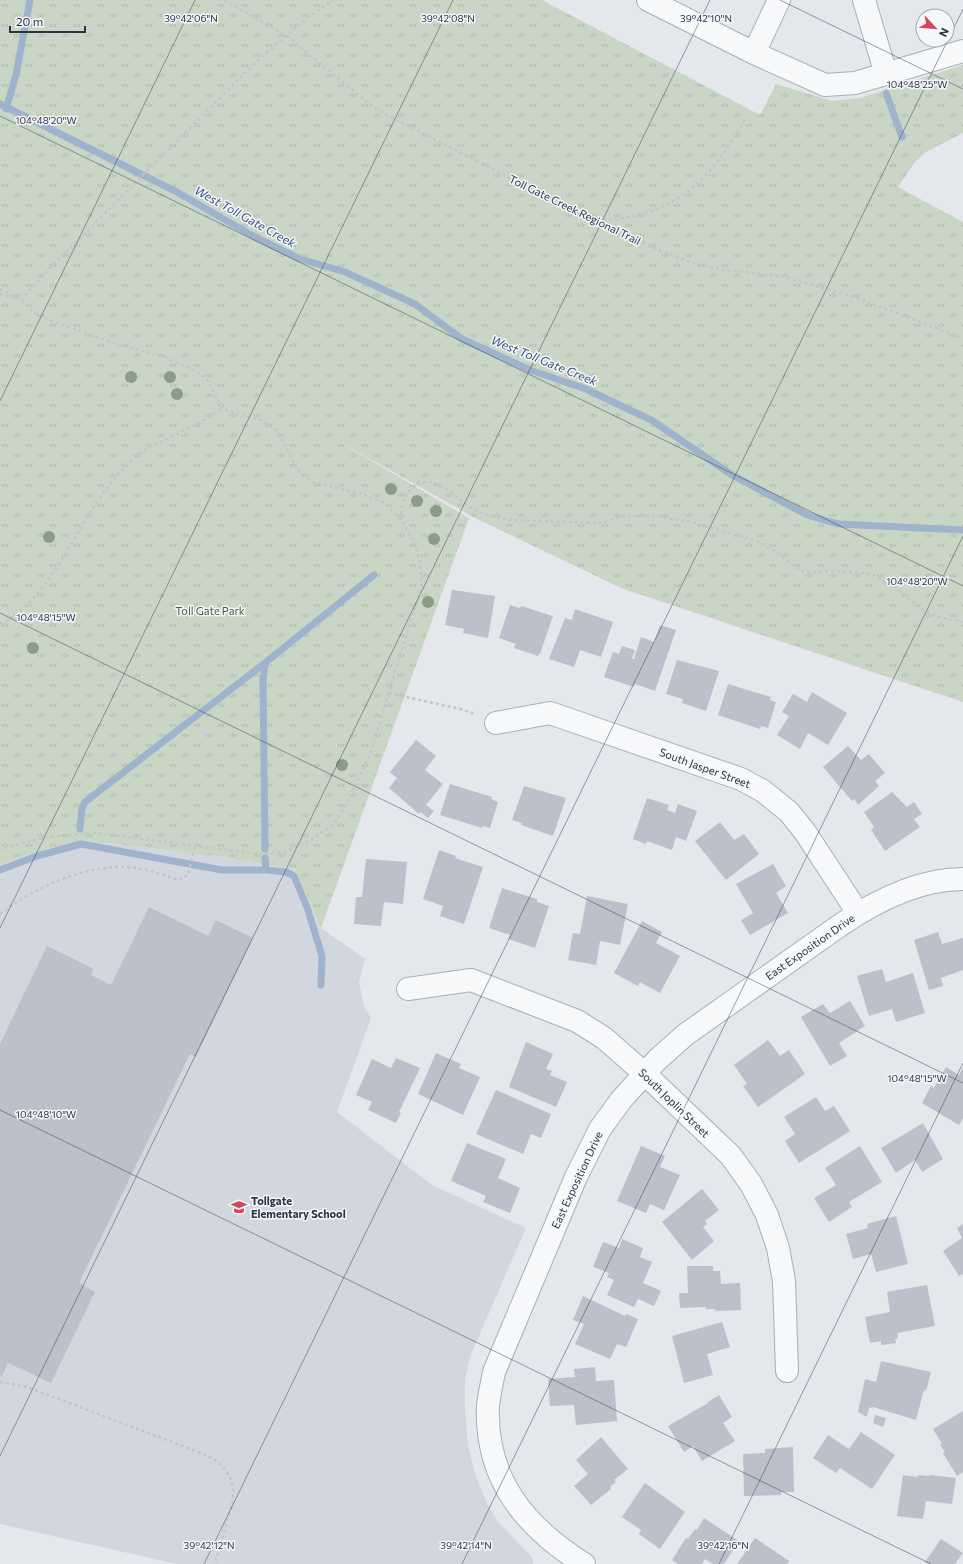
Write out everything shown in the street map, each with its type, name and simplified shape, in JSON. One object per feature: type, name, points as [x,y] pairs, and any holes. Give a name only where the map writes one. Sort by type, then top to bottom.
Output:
[{"type":"street","points":[[648,0],[754,53],[825,85],[855,83],[963,51]]},
{"type":"street","points":[[754,53],[779,0]]},
{"type":"street","points":[[864,0],[886,74]]},
{"type":"street","name":"South Jasper Street","points":[[496,723],[550,713],[740,779],[763,791],[789,812],[805,832],[858,913]]},
{"type":"street","name":"East Exposition Drive","points":[[573,1561],[522,1514],[508,1493],[495,1462],[490,1438],[488,1405],[494,1372],[576,1177],[600,1130],[621,1100],[644,1073],[685,1035],[858,913],[889,897],[922,886],[963,879]]},
{"type":"street","name":"South Joplin Street","points":[[408,989],[471,980],[577,1021],[604,1038],[644,1073],[730,1156],[751,1184],[767,1215],[778,1248],[784,1282],[787,1371]]},
{"type":"path","name":"Toll Gate Creek Regional Trail","points":[[224,0],[287,36],[377,110],[596,221],[656,249],[696,264],[725,270],[782,276],[851,296],[963,338]]},
{"type":"path","points":[[21,300],[51,267],[252,66],[305,19],[333,0]]},
{"type":"path","points":[[596,221],[623,220],[646,214],[675,201],[693,188],[717,162],[730,146],[745,119]]},
{"type":"path","points":[[0,289],[21,300],[38,316],[120,345],[162,356],[192,369],[206,378],[222,408],[240,415],[261,420],[278,431],[297,469],[313,482],[362,494],[385,503],[401,520],[414,542],[420,562],[422,585],[370,754],[345,807],[333,825],[307,842],[285,852],[258,854],[96,833],[60,834],[0,849]]},
{"type":"path","points":[[0,294],[21,300]]},
{"type":"path","points":[[0,624],[23,608],[40,590],[59,563],[100,497],[123,469],[147,449],[211,417],[222,408]]},
{"type":"path","points":[[401,520],[402,506],[407,493],[419,482],[432,482],[445,488],[473,509],[496,518],[511,520],[600,523],[625,516],[654,516],[685,521],[759,542],[775,551],[799,570],[808,572],[832,571],[871,574],[894,586],[920,608],[938,617],[963,622]]},
{"type":"path","points":[[389,693],[464,710],[496,723]]},
{"type":"path","points":[[0,914],[36,890],[68,877],[95,870],[119,867],[138,868],[179,880],[188,875],[195,846]]},
{"type":"path","points":[[0,1382],[8,1382],[42,1392],[201,1453],[221,1464],[230,1475],[234,1488],[233,1500],[215,1564]]},
{"type":"shaded area","name":"Tollgate Elementary School","points":[[107,843],[215,856],[295,869],[321,928],[365,959],[359,982],[364,1007],[371,1018],[337,1112],[432,1185],[526,1228],[471,1354],[465,1380],[465,1409],[468,1445],[475,1474],[486,1501],[498,1522],[532,1557],[533,1564],[177,1564],[0,1524],[0,864],[54,847]]},
{"type":"green space","name":"Toll Gate Park","points":[[0,0],[542,0],[760,115],[776,84],[832,101],[860,98],[963,65],[963,133],[926,152],[915,162],[898,187],[963,222],[963,702],[621,588],[473,517],[333,438],[469,518],[321,928],[295,869],[215,856],[107,843],[54,847],[0,864]]},
{"type":"building","points":[[452,590],[495,596],[488,638],[463,633],[464,629],[445,625]]},
{"type":"building","points":[[510,605],[520,608],[521,606],[553,616],[538,656],[514,648],[516,644],[499,638]]},
{"type":"building","points":[[575,609],[613,622],[601,657],[580,650],[574,667],[549,659],[565,618],[572,620]]},
{"type":"building","points":[[660,625],[676,630],[655,691],[635,684],[634,687],[604,677],[613,652],[619,654],[622,646],[635,650],[632,659],[634,659],[641,637],[654,642]]},
{"type":"building","points":[[677,660],[719,671],[706,711],[682,703],[683,699],[666,694]]},
{"type":"building","points":[[728,684],[771,697],[770,700],[776,702],[768,728],[761,726],[760,729],[718,715]]},
{"type":"building","points":[[812,692],[847,713],[828,745],[808,733],[800,749],[777,735],[789,716],[782,712],[793,694],[807,702]]},
{"type":"building","points":[[416,740],[436,756],[425,770],[443,784],[426,805],[434,811],[428,818],[420,812],[419,814],[389,788],[397,778],[390,772]]},
{"type":"building","points":[[848,746],[861,760],[869,754],[885,773],[875,781],[879,786],[858,805],[854,799],[852,801],[823,767]]},
{"type":"building","points":[[450,784],[492,797],[491,799],[498,802],[490,828],[483,826],[482,828],[440,815]]},
{"type":"building","points":[[524,786],[566,798],[553,836],[521,825],[522,823],[512,820]]},
{"type":"building","points":[[892,792],[907,807],[914,802],[922,814],[914,819],[920,827],[885,851],[871,830],[874,827],[864,812]]},
{"type":"building","points":[[647,798],[669,805],[667,810],[675,813],[678,804],[697,811],[686,841],[676,837],[672,850],[647,841],[646,844],[633,839]]},
{"type":"building","points":[[720,822],[734,840],[744,834],[759,854],[726,880],[695,841]]},
{"type":"building","points":[[439,850],[456,856],[455,858],[483,867],[464,924],[440,916],[443,906],[423,899]]},
{"type":"building","points":[[366,859],[407,862],[403,904],[384,902],[381,926],[354,924],[356,897],[362,897]]},
{"type":"building","points":[[773,864],[786,886],[776,893],[788,913],[750,935],[741,920],[753,913],[736,884]]},
{"type":"building","points":[[502,888],[537,899],[537,902],[549,906],[535,948],[508,939],[510,935],[489,928]]},
{"type":"building","points":[[587,896],[628,904],[620,945],[600,941],[596,965],[568,960],[573,933],[580,934]]},
{"type":"building","points":[[149,907],[208,936],[216,920],[253,938],[196,1057],[190,1054],[79,1283],[95,1292],[51,1383],[8,1363],[2,1376],[0,1375],[0,1044],[47,946],[94,969],[91,975],[111,985]]},
{"type":"building","points":[[642,921],[662,932],[656,943],[680,956],[660,993],[640,982],[638,986],[614,973]]},
{"type":"building","points":[[938,932],[942,944],[963,938],[963,970],[941,978],[943,986],[929,990],[914,940]]},
{"type":"building","points":[[882,969],[886,982],[913,973],[925,1013],[896,1022],[892,1009],[869,1016],[857,976]]},
{"type":"building","points":[[850,1001],[865,1026],[839,1043],[847,1056],[830,1066],[801,1017],[823,1004],[830,1013]]},
{"type":"building","points":[[768,1040],[780,1056],[789,1050],[805,1074],[758,1107],[743,1086],[747,1084],[734,1065]]},
{"type":"building","points":[[526,1042],[553,1054],[546,1069],[552,1071],[550,1075],[567,1082],[556,1107],[509,1087]]},
{"type":"building","points":[[436,1053],[461,1064],[459,1068],[480,1077],[463,1115],[418,1094]]},
{"type":"building","points":[[396,1058],[420,1068],[399,1112],[401,1113],[396,1123],[368,1110],[372,1102],[356,1095],[372,1059],[391,1068]]},
{"type":"building","points":[[946,1067],[959,1075],[963,1067],[963,1118],[959,1125],[922,1103],[931,1086],[934,1088]]},
{"type":"building","points":[[496,1090],[551,1114],[541,1138],[531,1134],[523,1154],[476,1134]]},
{"type":"building","points":[[816,1097],[825,1111],[834,1106],[850,1131],[799,1163],[785,1141],[795,1134],[784,1117]]},
{"type":"building","points":[[923,1123],[943,1159],[922,1172],[915,1160],[896,1173],[881,1148]]},
{"type":"building","points":[[467,1143],[506,1159],[498,1178],[520,1188],[510,1213],[483,1202],[486,1196],[451,1181]]},
{"type":"building","points":[[641,1146],[665,1156],[660,1167],[680,1175],[664,1210],[650,1204],[646,1213],[617,1201]]},
{"type":"building","points":[[860,1146],[882,1182],[849,1202],[852,1207],[829,1222],[814,1198],[836,1185],[825,1168]]},
{"type":"building","points":[[702,1189],[719,1210],[705,1221],[707,1224],[703,1227],[714,1241],[692,1260],[662,1222]]},
{"type":"building","points":[[896,1216],[908,1264],[876,1272],[871,1254],[853,1259],[846,1234],[868,1228],[867,1224]]},
{"type":"building","points":[[963,1224],[963,1274],[959,1276],[943,1251],[962,1238],[957,1228]]},
{"type":"building","points":[[622,1239],[643,1248],[640,1257],[652,1262],[643,1283],[661,1291],[654,1306],[638,1299],[634,1307],[607,1295],[614,1280],[607,1277],[609,1273],[593,1267],[603,1242],[619,1248]]},
{"type":"building","points":[[687,1266],[713,1266],[713,1271],[720,1271],[721,1284],[740,1283],[741,1310],[715,1311],[715,1309],[706,1309],[706,1307],[680,1308],[679,1293],[688,1293]]},
{"type":"building","points":[[927,1285],[935,1326],[897,1333],[898,1338],[895,1339],[896,1343],[881,1345],[881,1341],[870,1343],[865,1317],[890,1312],[887,1292]]},
{"type":"building","points":[[583,1296],[625,1316],[626,1314],[638,1319],[626,1347],[617,1344],[610,1359],[575,1344],[584,1324],[573,1320]]},
{"type":"building","points":[[722,1322],[730,1347],[707,1354],[713,1375],[684,1383],[672,1336]]},
{"type":"building","points":[[881,1361],[931,1372],[926,1391],[924,1390],[916,1420],[873,1407],[869,1408],[867,1417],[858,1412],[865,1379],[876,1382]]},
{"type":"building","points":[[595,1367],[596,1381],[614,1380],[617,1421],[576,1425],[574,1405],[550,1406],[548,1379],[575,1377],[574,1369]]},
{"type":"building","points":[[719,1395],[732,1417],[723,1423],[735,1441],[702,1461],[693,1446],[684,1452],[668,1426]]},
{"type":"building","points":[[963,1411],[963,1472],[957,1476],[943,1453],[945,1452],[940,1445],[942,1444],[933,1429]]},
{"type":"building","points":[[875,1415],[886,1418],[883,1427],[873,1423]]},
{"type":"building","points":[[861,1432],[895,1455],[872,1489],[840,1468],[836,1473],[813,1458],[828,1435],[849,1449]]},
{"type":"building","points":[[601,1437],[628,1469],[614,1480],[616,1482],[610,1487],[611,1489],[591,1505],[574,1486],[588,1474],[576,1460]]},
{"type":"building","points":[[793,1447],[794,1492],[781,1492],[781,1495],[744,1496],[743,1454],[765,1453],[765,1449]]},
{"type":"building","points":[[903,1475],[918,1477],[918,1475],[929,1475],[956,1478],[952,1504],[926,1501],[923,1519],[897,1516]]},
{"type":"building","points":[[645,1483],[685,1512],[660,1549],[639,1534],[641,1530],[622,1517]]},
{"type":"building","points":[[704,1518],[739,1541],[724,1564],[713,1564],[705,1559],[702,1564],[678,1564],[672,1560],[686,1538],[688,1539],[695,1529],[697,1530]]},
{"type":"building","points":[[755,1538],[789,1561],[787,1564],[737,1564]]},
{"type":"building","points":[[941,1539],[963,1553],[955,1564],[928,1564],[925,1562]]},
{"type":"waterway","points":[[6,109],[16,75],[30,0]]},
{"type":"waterway","points":[[886,93],[902,137]]},
{"type":"waterway","name":"West Toll Gate Creek","points":[[0,104],[177,192],[253,236],[300,259],[345,272],[415,304],[462,339],[530,370],[586,389],[653,421],[732,475],[807,515],[838,524],[963,530]]},
{"type":"waterway","points":[[80,829],[82,808],[85,802],[265,663],[374,575]]},
{"type":"waterway","points":[[265,663],[263,681],[265,849]]},
{"type":"waterway","points":[[0,870],[37,856],[81,844],[222,870],[266,870],[286,872],[294,876],[307,907],[322,956],[321,985]]},
{"type":"waterway","points":[[265,858],[266,870]]},
{"type":"place","name":"Tollgate Elementary School","points":[[239,1207]]}]
